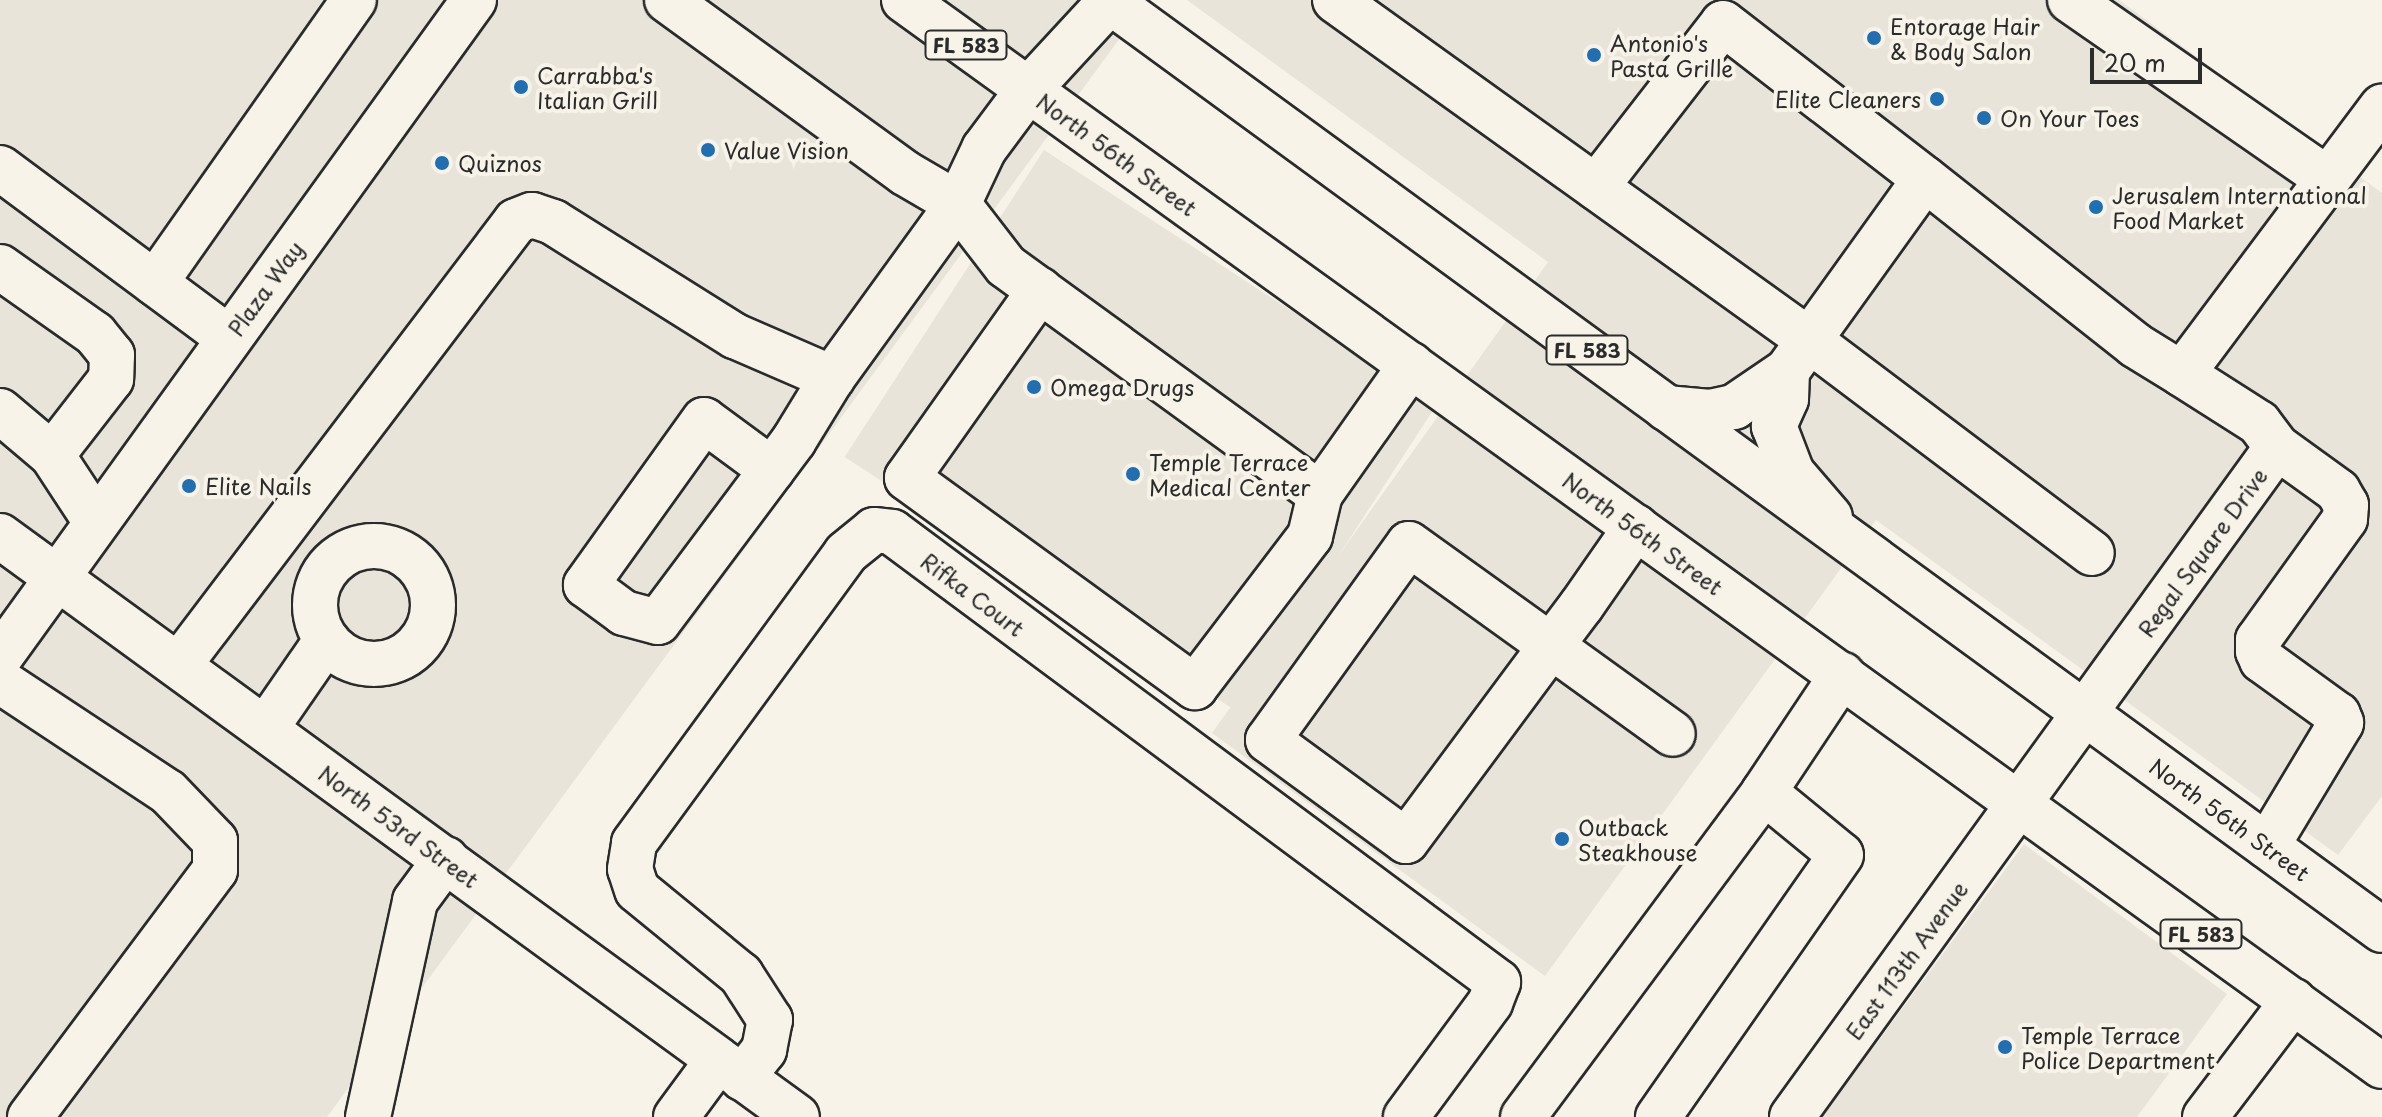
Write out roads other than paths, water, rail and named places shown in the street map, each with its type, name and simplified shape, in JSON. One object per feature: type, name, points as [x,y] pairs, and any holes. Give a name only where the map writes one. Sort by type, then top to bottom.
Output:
[{"type":"street","points":[[155,283],[354,0]]},
{"type":"street","name":"Plaza Way","points":[[0,657],[474,0]]},
{"type":"street","points":[[667,0],[905,173],[958,204],[1006,266],[1320,494]]},
{"type":"street","name":"North 56th Street","points":[[904,0],[2382,1066]]},
{"type":"street","points":[[772,470],[704,420],[586,585],[624,613],[658,622],[772,470],[832,378],[958,204],[984,149],[1028,90],[1110,0]]},
{"type":"street","name":"North 56th Street","points":[[1110,0],[2267,846],[2376,916]]},
{"type":"street","points":[[1335,0],[1596,187],[1798,356],[2092,553]]},
{"type":"street","points":[[2070,0],[2328,179]]},
{"type":"street","name":"Regal Square Drive","points":[[1596,187],[1723,23],[2135,345],[2259,423],[2277,447],[2020,802]]},
{"type":"street","points":[[2182,374],[2382,107]]},
{"type":"street","points":[[0,168],[229,338]]},
{"type":"street","points":[[1666,408],[1710,412],[1734,407],[1798,356],[1925,179]]},
{"type":"street","points":[[179,665],[516,221],[532,215],[553,222],[735,336],[832,378]]},
{"type":"street","points":[[0,267],[95,334],[112,355],[111,379],[52,455]]},
{"type":"street","points":[[1040,290],[907,478],[1195,687],[1310,536],[1320,494],[1411,365]]},
{"type":"street","points":[[1798,356],[1786,399],[1774,426],[1792,473],[1853,544]]},
{"type":"street","points":[[0,411],[52,455],[96,522]]},
{"type":"street","points":[[2267,846],[2341,723],[2338,715],[2262,660],[2258,651],[2258,640],[2345,519],[2346,505],[2338,491],[2277,447]]},
{"type":"street","points":[[1636,527],[1551,646],[1406,841],[1268,740],[1409,544],[1551,646],[1673,734]]},
{"type":"street","name":"Rifka Court","points":[[730,1069],[764,1050],[770,1020],[741,975],[637,890],[630,869],[634,843],[846,553],[874,530],[892,532],[1498,982],[1490,1003],[1406,1117]]},
{"type":"street","name":"North 53rd Street","points":[[0,536],[797,1117]]},
{"type":"street","points":[[266,728],[326,641]]},
{"type":"street","points":[[1523,1117],[1764,792],[1842,675]]},
{"type":"street","points":[[0,681],[168,792],[215,841],[215,870],[30,1117]]},
{"type":"street","points":[[1658,1117],[1841,855],[1764,792]]},
{"type":"street","name":"East 113th Avenue","points":[[1802,1113],[2020,802]]},
{"type":"street","points":[[368,1117],[415,901],[446,859]]},
{"type":"street","points":[[2205,1117],[2293,1001]]},
{"type":"street","points":[[676,1117],[730,1069]]},
{"type":"place","name":"Entorage Hair & Body Salon","points":[[1874,38]]},
{"type":"place","name":"Antonio's Pasta Grille","points":[[1594,55]]},
{"type":"place","name":"Carrabba's Italian Grill","points":[[521,87]]},
{"type":"place","name":"Elite Cleaners","points":[[1937,99]]},
{"type":"place","name":"On Your Toes","points":[[1984,118]]},
{"type":"place","name":"Value Vision","points":[[708,150]]},
{"type":"place","name":"Quiznos","points":[[442,163]]},
{"type":"place","name":"Jerusalem International Food Market","points":[[2096,207]]},
{"type":"place","name":"Omega Drugs","points":[[1034,387]]},
{"type":"place","name":"Temple Terrace Medical Center","points":[[1133,474]]},
{"type":"place","name":"Elite Nails","points":[[189,486]]},
{"type":"place","name":"Outback Steakhouse","points":[[1562,839]]},
{"type":"place","name":"Temple Terrace Police Department","points":[[2005,1047]]}]
